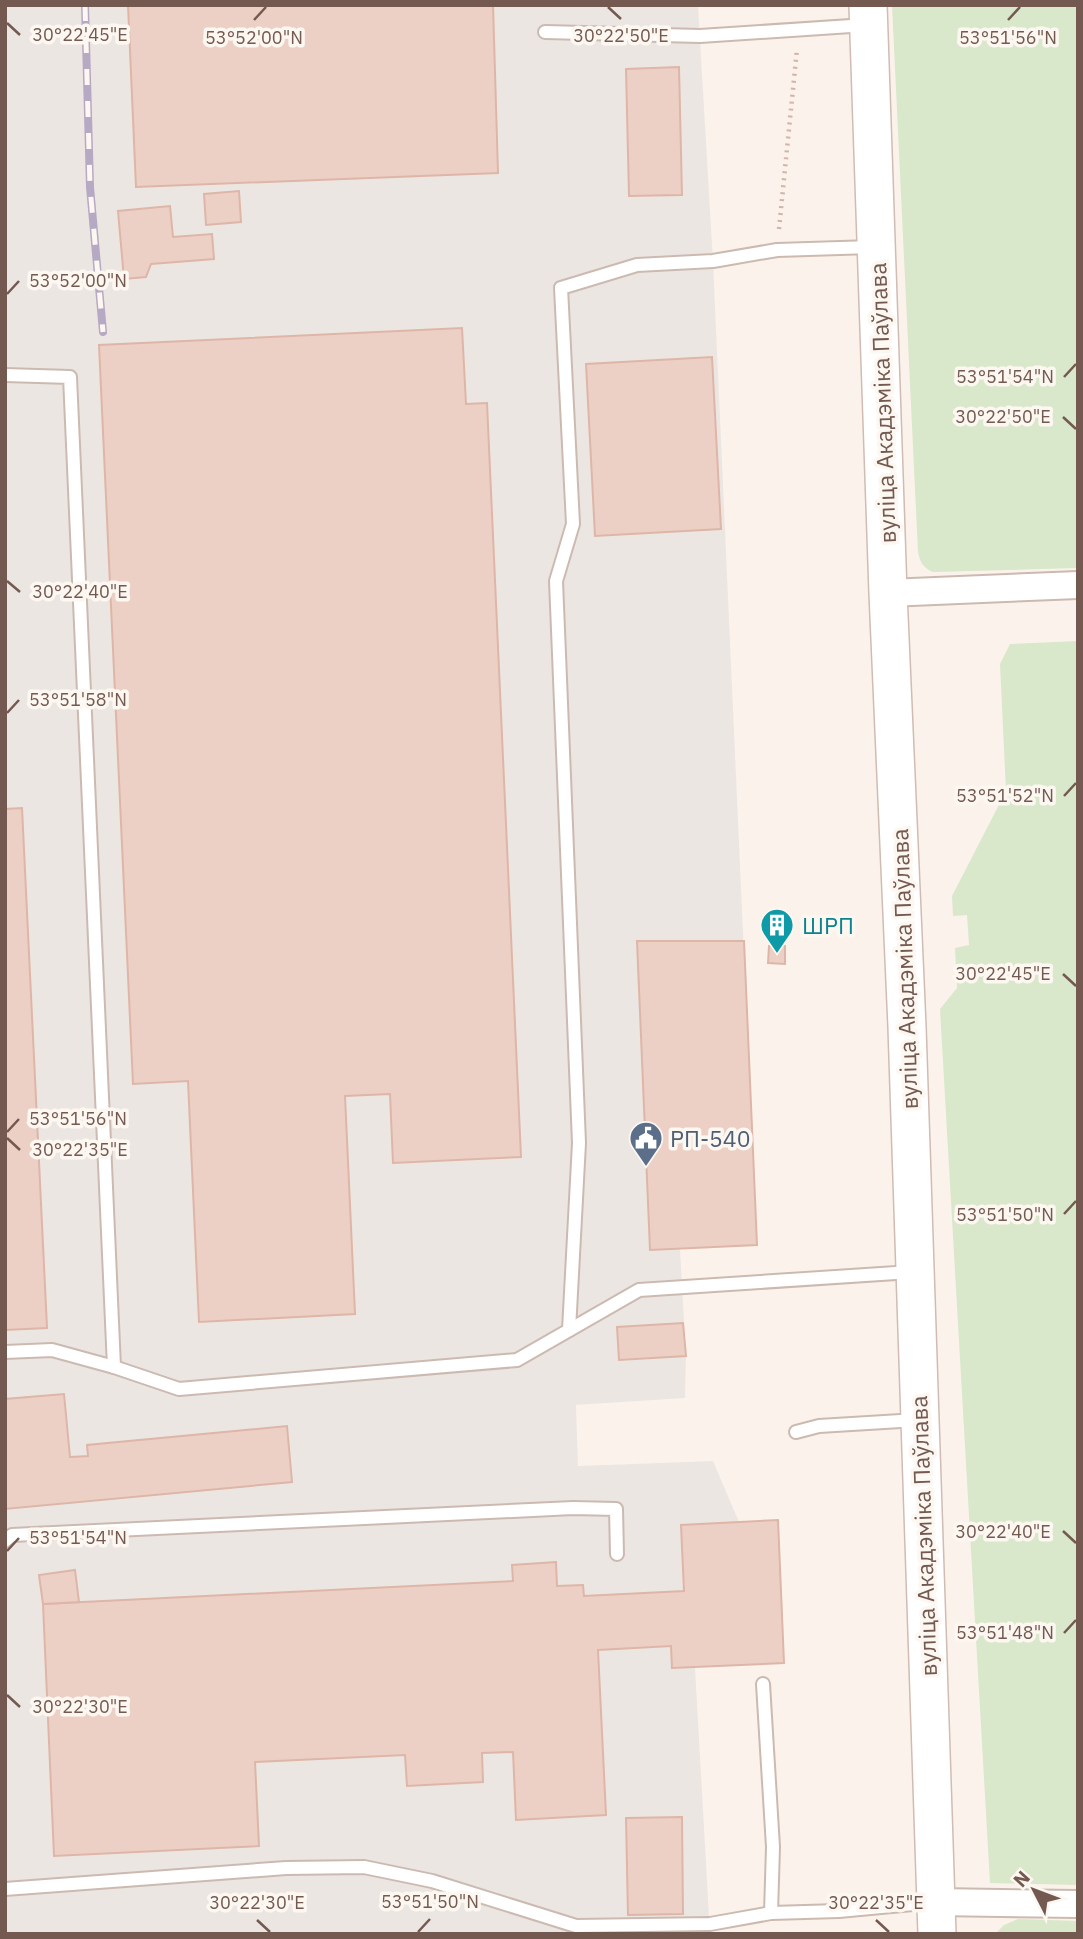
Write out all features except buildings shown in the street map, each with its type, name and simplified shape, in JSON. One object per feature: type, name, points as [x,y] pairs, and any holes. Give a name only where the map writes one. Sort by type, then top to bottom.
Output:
[{"type":"main road","name":"вуліца Акадэміка Паўлава","points":[[869,15],[936,1918]]},
{"type":"street","points":[[888,593],[1078,585]]},
{"type":"street","points":[[936,1918],[1078,1904]]},
{"type":"lane","points":[[545,32],[700,36],[796,29],[869,15]]},
{"type":"lane","points":[[569,1330],[579,1143],[556,581],[573,524],[561,288],[637,265],[713,261],[777,250],[877,247]]},
{"type":"lane","points":[[5,375],[70,377],[114,1367]]},
{"type":"lane","points":[[5,1352],[52,1350],[178,1389],[517,1360],[639,1290],[915,1271]]},
{"type":"lane","points":[[796,1432],[819,1426],[920,1419]]},
{"type":"lane","points":[[5,1541],[12,1535],[573,1508],[616,1509],[617,1554]]},
{"type":"lane","points":[[763,1684],[773,1847],[771,1913]]},
{"type":"lane","points":[[5,1889],[286,1868],[364,1867],[432,1881],[576,1926],[710,1924],[771,1913],[838,1911],[936,1918]]},
{"type":"path","points":[[777,250],[797,48],[796,29]]},
{"type":"shaded area","points":[[5,5],[698,5],[713,261],[757,1245],[680,1249],[686,1356],[685,1398],[576,1405],[578,1466],[713,1461],[739,1522],[778,1520],[784,1663],[695,1667],[710,1934],[5,1934]]},
{"type":"green space","points":[[892,5],[1078,5],[1078,568],[933,572],[924,567],[920,559]]},
{"type":"green space","points":[[1078,641],[1078,1885],[990,1883],[940,1009],[957,988],[955,948],[969,945],[967,915],[953,916],[952,896],[1006,791],[1000,664],[1010,644]]},
{"type":"green space","points":[[1018,1919],[1078,1921],[1078,1934],[995,1934],[1004,1925]]},
{"type":"railway","points":[[85,5],[90,187],[103,332]]},
{"type":"place","name":"ШРП","points":[[777,955]]},
{"type":"place","name":"РП-540","points":[[646,1168]]}]
